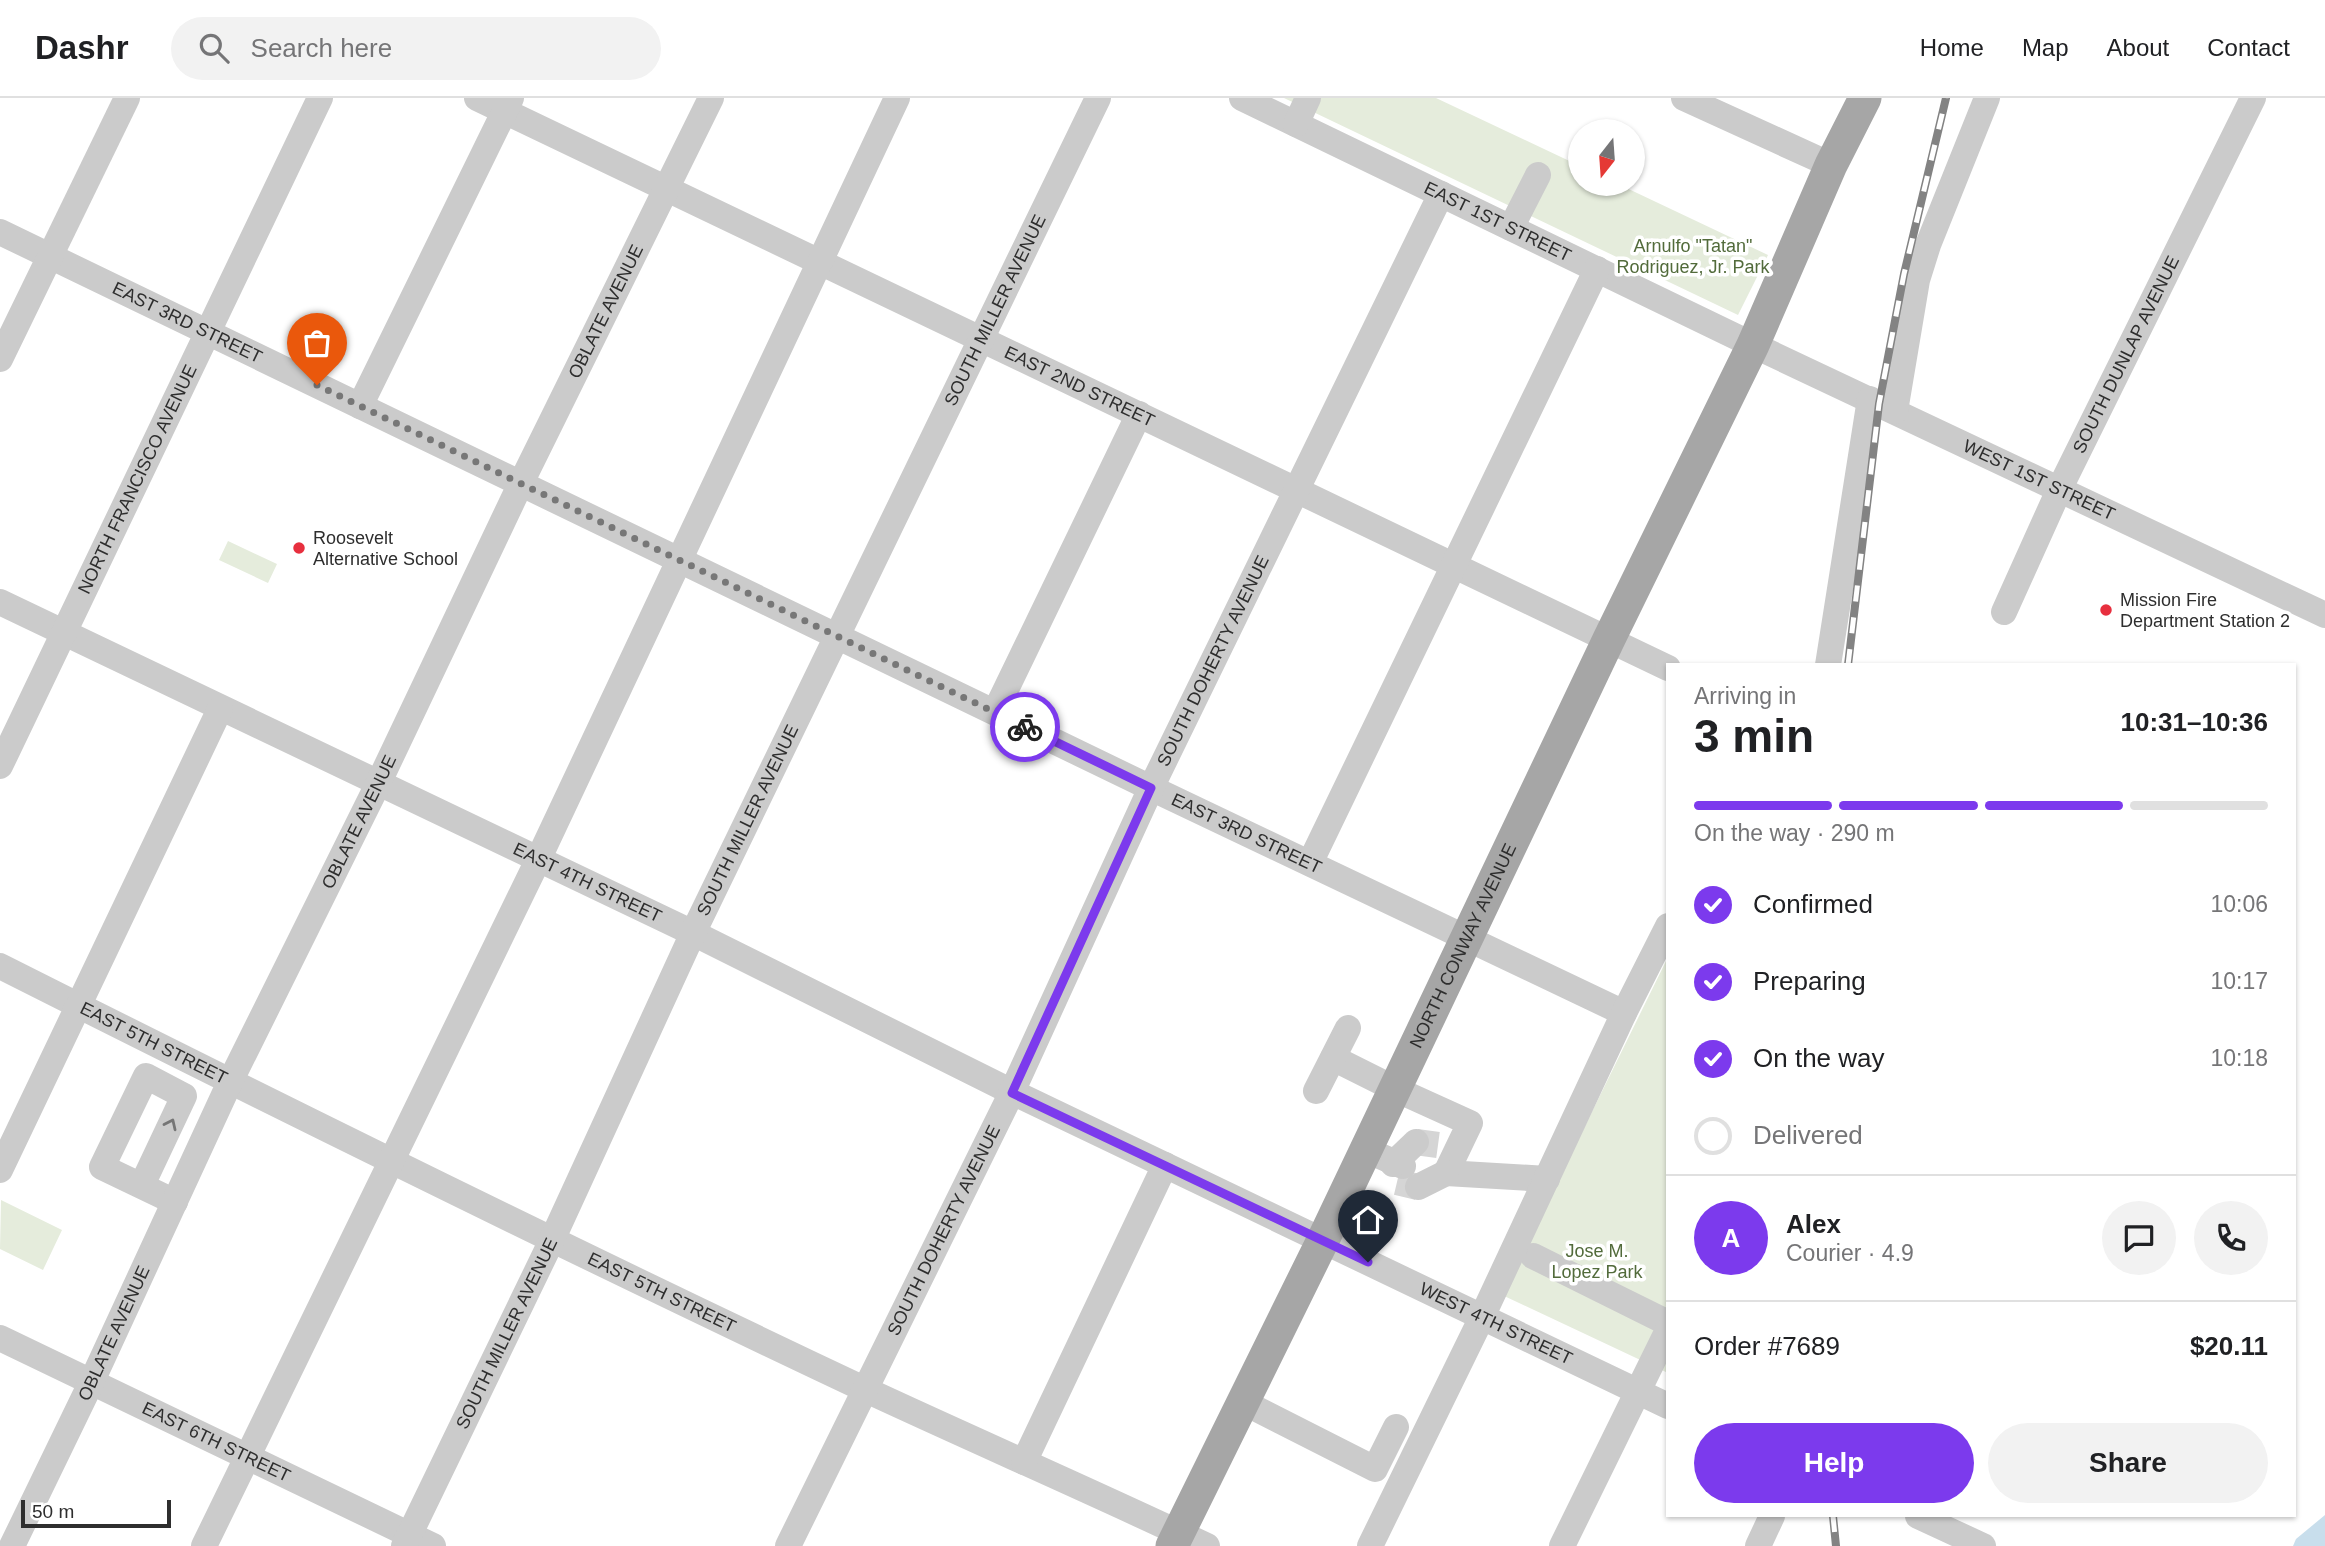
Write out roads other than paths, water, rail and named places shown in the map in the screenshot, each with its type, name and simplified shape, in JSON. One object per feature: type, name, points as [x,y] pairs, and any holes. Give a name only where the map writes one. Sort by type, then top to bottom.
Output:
[{"type":"main road","name":"NORTH CONWAY AVENUE","points":[[1186,1541],[1243,1402],[1323,1240],[1407,1170],[1395,1089],[1609,639],[1753,345],[1831,165],[1865,98]]},
{"type":"street","points":[[0,359],[127,98]]},
{"type":"street","name":"NORTH FRANCISCO AVENUE","points":[[0,766],[320,98]]},
{"type":"street","name":"EAST 2ND STREET","points":[[477,98],[508,105],[667,191],[982,338],[1666,667]]},
{"type":"street","name":"OBLATE AVENUE","points":[[12,1546],[91,1383],[230,1082],[379,784],[521,483],[711,98]]},
{"type":"street","points":[[204,1546],[538,860],[897,98]]},
{"type":"street","name":"SOUTH MILLER AVENUE","points":[[416,1542],[693,933],[1098,98]]},
{"type":"street","name":"EAST 1ST STREET","points":[[1242,98],[1753,345]]},
{"type":"street","points":[[1296,124],[1308,98]]},
{"type":"street","points":[[1684,98],[1831,165]]},
{"type":"street","points":[[1895,411],[1921,268],[1987,98]]},
{"type":"street","name":"SOUTH DUNLAP AVENUE","points":[[2004,612],[2059,491],[2253,98]]},
{"type":"street","points":[[360,406],[508,105]]},
{"type":"street","points":[[1511,228],[1538,175]]},
{"type":"street","name":"SOUTH DOHERTY AVENUE","points":[[788,1546],[1012,1093],[1151,788],[1441,194]]},
{"type":"street","name":"EAST 3RD STREET","points":[[0,232],[1151,788],[1624,1013]]},
{"type":"street","points":[[1310,863],[1597,269]]},
{"type":"street","name":"WEST 1ST STREET","points":[[1753,345],[2325,615]]},
{"type":"street","points":[[1828,663],[1870,399]]},
{"type":"street","points":[[995,712],[1139,414]]},
{"type":"street","name":"EAST 4TH STREET","points":[[0,602],[693,933],[1012,1093],[1323,1240]]},
{"type":"street","points":[[0,1170],[220,709]]},
{"type":"street","points":[[1370,1546],[1666,930]]},
{"type":"street","name":"EAST 5TH STREET","points":[[0,965],[230,1082],[552,1240],[1186,1541]]},
{"type":"street","points":[[1316,1091],[1348,1028]]},
{"type":"street","points":[[159,1083],[173,1053]]},
{"type":"street","points":[[1333,1058],[1470,1123],[1407,1170]]},
{"type":"street","points":[[142,1185],[184,1096],[146,1076],[102,1167],[175,1202]]},
{"type":"street","points":[[1407,1170],[1427,1143],[1407,1170]]},
{"type":"street","points":[[1024,1462],[1165,1165]]},
{"type":"street","points":[[1407,1170],[1546,1179]]},
{"type":"street","name":"WEST 4TH STREET","points":[[1323,1240],[1666,1404]]},
{"type":"street","points":[[1533,1256],[1666,1322]]},
{"type":"street","points":[[1562,1546],[1666,1334]]},
{"type":"street","name":"EAST 6TH STREET","points":[[0,1338],[246,1456],[416,1542]]},
{"type":"street","points":[[1243,1402],[1375,1469],[1396,1427]]},
{"type":"street","points":[[1758,1546],[1772,1517]]},
{"type":"street","points":[[1919,1517],[1983,1546]]},
{"type":"water","points":[[2325,1515],[2325,1546],[2293,1546],[2296,1539]]},
{"type":"tunnel","points":[[1416,1142],[1438,1145]]},
{"type":"tunnel","points":[[1397,1182],[1418,1187]]},
{"type":"railway","points":[[1848,663],[1879,404],[1904,274],[1946,98]]},
{"type":"railway","points":[[1833,1517],[1836,1546]]},
{"type":"place","name":"Roosevelt Alternative School","points":[[299,548]]},
{"type":"place","name":"Mission Fire Department Station 2","points":[[2106,610]]},
{"type":"park label","name":"Arnulfo \"Tatan\" Rodriguez, Jr. Park","points":[[1693,256]]},
{"type":"park label","name":"Jose M. Lopez Park","points":[[1597,1261]]}]
